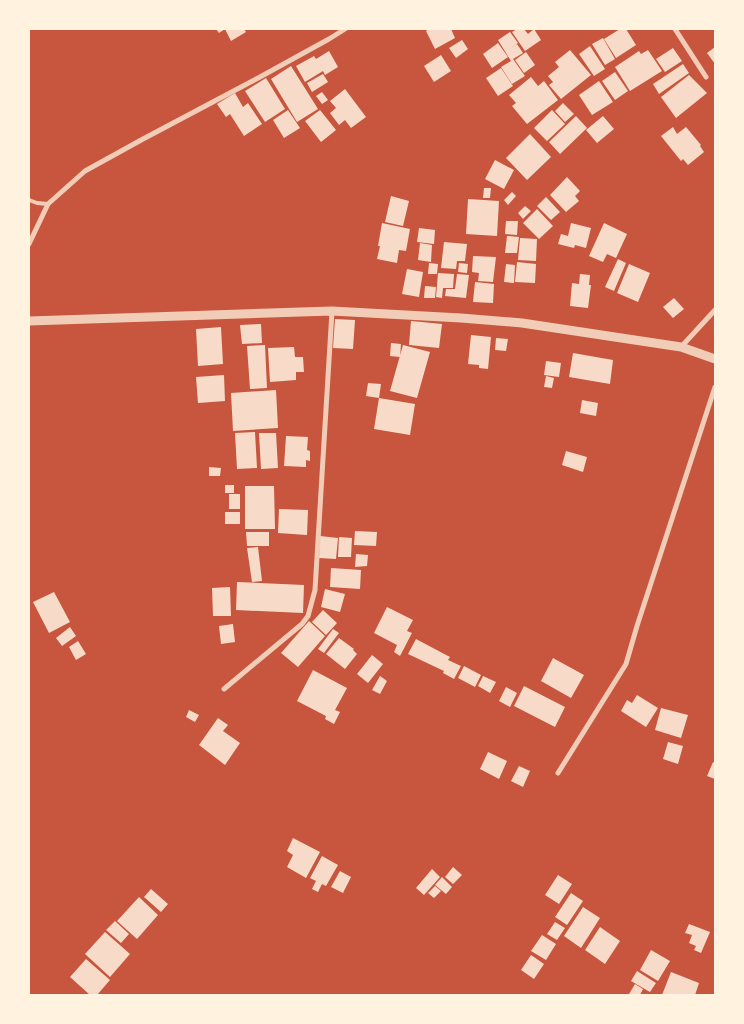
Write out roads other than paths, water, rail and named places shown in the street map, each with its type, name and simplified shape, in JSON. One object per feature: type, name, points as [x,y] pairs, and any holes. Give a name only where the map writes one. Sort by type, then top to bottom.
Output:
[{"type":"street","points":[[29,244],[48,204],[86,171],[150,134],[260,77],[345,29]]},
{"type":"street","points":[[675,29],[706,77]]},
{"type":"street","points":[[681,347],[715,310]]},
{"type":"street","points":[[224,689],[302,624],[308,616],[315,590],[332,311]]},
{"type":"street","points":[[29,321],[332,311],[522,322],[681,347],[715,359]]},
{"type":"street","points":[[558,773],[626,664],[715,387]]},
{"type":"lane","points":[[29,200],[48,204]]}]
